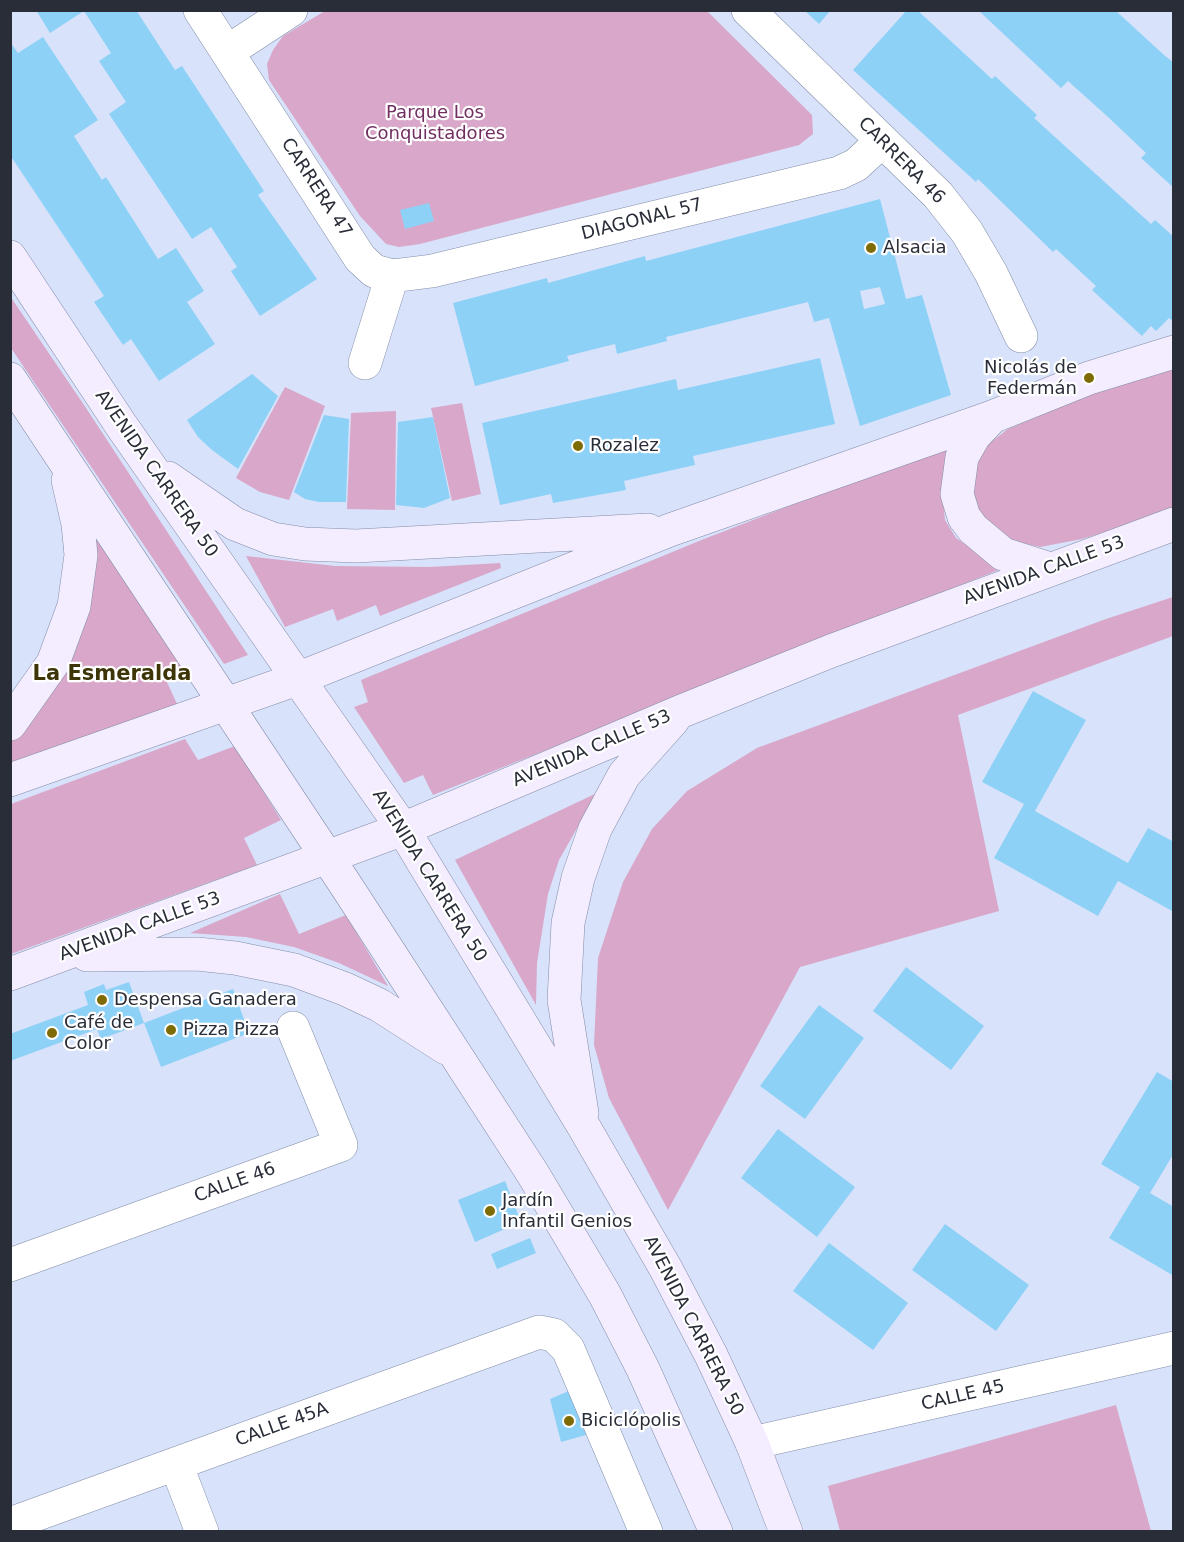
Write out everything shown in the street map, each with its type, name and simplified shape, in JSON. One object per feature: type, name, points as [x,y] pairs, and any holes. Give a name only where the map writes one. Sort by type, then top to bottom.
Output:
[{"type":"main road","name":"AVENIDA CARRERA 50","points":[[10,257],[146,461],[403,829],[584,1127],[711,1354],[752,1443],[786,1532]]},
{"type":"main road","points":[[10,780],[297,679],[670,530],[992,417],[1089,378],[1173,352]]},
{"type":"main road","points":[[10,379],[503,1126],[605,1295],[643,1369],[716,1532]]},
{"type":"main road","points":[[992,417],[974,436],[962,458],[957,494],[964,517],[973,529],[1003,554],[1050,569]]},
{"type":"main road","points":[[10,724],[36,690],[52,663],[74,606],[81,555],[79,529],[62,455]]},
{"type":"main road","points":[[146,461],[209,508],[235,524],[266,537],[305,544],[356,546],[526,535],[670,530]]},
{"type":"main road","name":"AVENIDA CALLE 53","points":[[10,974],[403,829],[682,711],[831,651],[1173,524]]},
{"type":"main road","points":[[584,1127],[564,1000],[568,923],[578,878],[595,829],[624,775],[682,711]]},
{"type":"main road","points":[[64,955],[196,954],[235,958],[294,970],[345,989],[379,1005],[457,1057]]},
{"type":"street","name":"CARRERA 47","points":[[200,10],[360,258],[374,271],[392,276]]},
{"type":"street","points":[[227,52],[291,10]]},
{"type":"street","name":"CARRERA 46","points":[[748,10],[938,195],[967,232],[991,273],[1021,336]]},
{"type":"street","name":"DIAGONAL 57","points":[[392,276],[432,271],[839,173],[856,165],[882,141]]},
{"type":"street","points":[[365,363],[392,276]]},
{"type":"street","name":"CALLE 46","points":[[10,1265],[340,1145],[293,1028]]},
{"type":"street","name":"CALLE 45A","points":[[10,1524],[539,1332],[554,1335],[568,1349],[646,1532]]},
{"type":"street","name":"CALLE 45","points":[[752,1443],[1173,1348]]},
{"type":"street","points":[[176,1464],[202,1532]]},
{"type":"green space","name":"Parque Los Conquistadores","points":[[325,11],[707,11],[812,115],[813,134],[799,145],[420,244],[399,247],[386,244],[360,216],[269,80],[267,64],[283,36]]},
{"type":"green space","points":[[10,296],[248,655],[224,664],[11,348]]},
{"type":"green space","points":[[1173,367],[1173,511],[1082,539],[1040,547],[1009,540],[988,526],[976,509],[969,469],[983,448],[1008,429],[1135,377]]},
{"type":"green space","points":[[285,387],[325,406],[289,500],[260,492],[236,478]]},
{"type":"green space","points":[[462,403],[481,494],[452,501],[431,408]]},
{"type":"green space","points":[[396,411],[395,510],[347,509],[351,413]]},
{"type":"green space","points":[[957,441],[943,498],[945,520],[956,538],[1001,569],[433,795],[423,775],[404,783],[354,707],[368,702],[361,680],[704,539]]},
{"type":"green space","points":[[96,522],[190,667],[166,680],[177,704],[11,769],[11,742],[27,723]]},
{"type":"green space","points":[[246,556],[335,566],[430,567],[500,563],[501,568],[380,616],[376,605],[337,621],[333,609],[285,627]]},
{"type":"green space","points":[[1173,597],[1173,636],[958,715],[999,911],[800,967],[668,1210],[609,1098],[594,1045],[598,958],[623,882],[652,829],[687,791],[757,748],[1106,619]]},
{"type":"green space","points":[[185,739],[198,760],[235,746],[281,820],[244,838],[257,865],[11,954],[11,804]]},
{"type":"green space","points":[[597,793],[559,860],[548,894],[537,963],[536,1005],[455,860]]},
{"type":"green space","points":[[280,894],[299,934],[346,915],[388,986],[339,963],[294,947],[246,937],[190,933]]},
{"type":"green space","points":[[1116,1405],[1151,1531],[840,1531],[828,1486]]},
{"type":"building","points":[[36,10],[136,10],[175,70],[182,66],[264,191],[258,195],[317,279],[260,316],[231,271],[237,267],[211,227],[192,239],[109,114],[126,102],[99,61],[111,53],[84,11],[50,33]]},
{"type":"building","points":[[804,10],[831,10],[819,24]]},
{"type":"building","points":[[907,10],[917,10],[992,79],[995,76],[1037,115],[1034,118],[1151,224],[1155,220],[1174,237],[1174,322],[1169,318],[1156,331],[1151,326],[1142,336],[1092,290],[1096,286],[1056,249],[1053,252],[978,179],[976,182],[853,70]]},
{"type":"building","points":[[978,10],[1115,10],[1174,63],[1174,188],[1141,158],[1146,153],[1108,117],[1068,81],[1061,88]]},
{"type":"building","points":[[43,37],[98,120],[74,136],[102,180],[106,177],[158,259],[176,248],[204,291],[187,302],[215,344],[159,381],[131,339],[123,345],[94,302],[104,296],[10,155],[10,42],[18,53]]},
{"type":"building","points":[[880,199],[906,299],[922,295],[951,395],[860,426],[829,318],[814,322],[808,302],[666,337],[667,341],[617,354],[615,344],[567,356],[569,361],[475,386],[453,303],[547,278],[548,283],[645,256],[646,261]],"holes":[[[880,287],[885,304],[864,309],[860,291]]]},
{"type":"building","points":[[429,203],[434,221],[405,229],[400,210]]},
{"type":"building","points":[[820,358],[835,424],[693,456],[695,465],[624,481],[626,490],[553,503],[551,494],[500,505],[482,423],[676,379],[678,390]]},
{"type":"building","points":[[252,374],[278,396],[238,469],[198,437],[187,420]]},
{"type":"building","points":[[324,415],[349,419],[346,502],[319,502],[305,499],[294,492]]},
{"type":"building","points":[[433,417],[450,498],[424,508],[396,505],[398,422]]},
{"type":"building","points":[[1033,691],[1086,720],[1035,811],[1128,863],[1148,828],[1174,842],[1174,912],[1118,881],[1098,916],[994,858],[1024,804],[982,782]]},
{"type":"building","points":[[906,967],[984,1026],[951,1070],[873,1011]]},
{"type":"building","points":[[129,982],[144,1023],[101,1039],[97,1029],[10,1061],[10,1034],[88,1005],[84,992],[104,984],[106,990]]},
{"type":"building","points":[[233,989],[249,1033],[161,1067],[144,1023]]},
{"type":"building","points":[[819,1005],[864,1038],[805,1119],[760,1086]]},
{"type":"building","points":[[1157,1072],[1174,1082],[1174,1153],[1150,1193],[1174,1207],[1174,1276],[1109,1238],[1140,1187],[1101,1164]]},
{"type":"building","points":[[778,1129],[855,1187],[817,1237],[741,1178]]},
{"type":"building","name":"Jardín Infantil Genios","points":[[505,1181],[521,1222],[475,1242],[458,1200]]},
{"type":"building","points":[[945,1224],[1029,1285],[996,1331],[912,1270]]},
{"type":"building","points":[[530,1238],[536,1253],[497,1269],[491,1254]]},
{"type":"building","points":[[829,1243],[908,1303],[873,1350],[793,1291]]},
{"type":"building","name":"Biciclópolis","points":[[571,1390],[586,1435],[561,1442],[550,1399]]},
{"type":"place","name":"Alsacia","points":[[871,248]]},
{"type":"place","name":"Nicolás de Federmán","points":[[1089,378]]},
{"type":"place","name":"Rozalez","points":[[578,446]]},
{"type":"place","name":"Despensa Ganadera","points":[[102,1000]]},
{"type":"place","name":"Pizza Pizza","points":[[171,1030]]},
{"type":"place","name":"Café de Color","points":[[52,1033]]},
{"type":"place","name":"Jardín Infantil Genios","points":[[490,1211]]},
{"type":"place","name":"Biciclópolis","points":[[569,1421]]},
{"type":"district","name":"La Esmeralda","points":[[112,675]]}]
